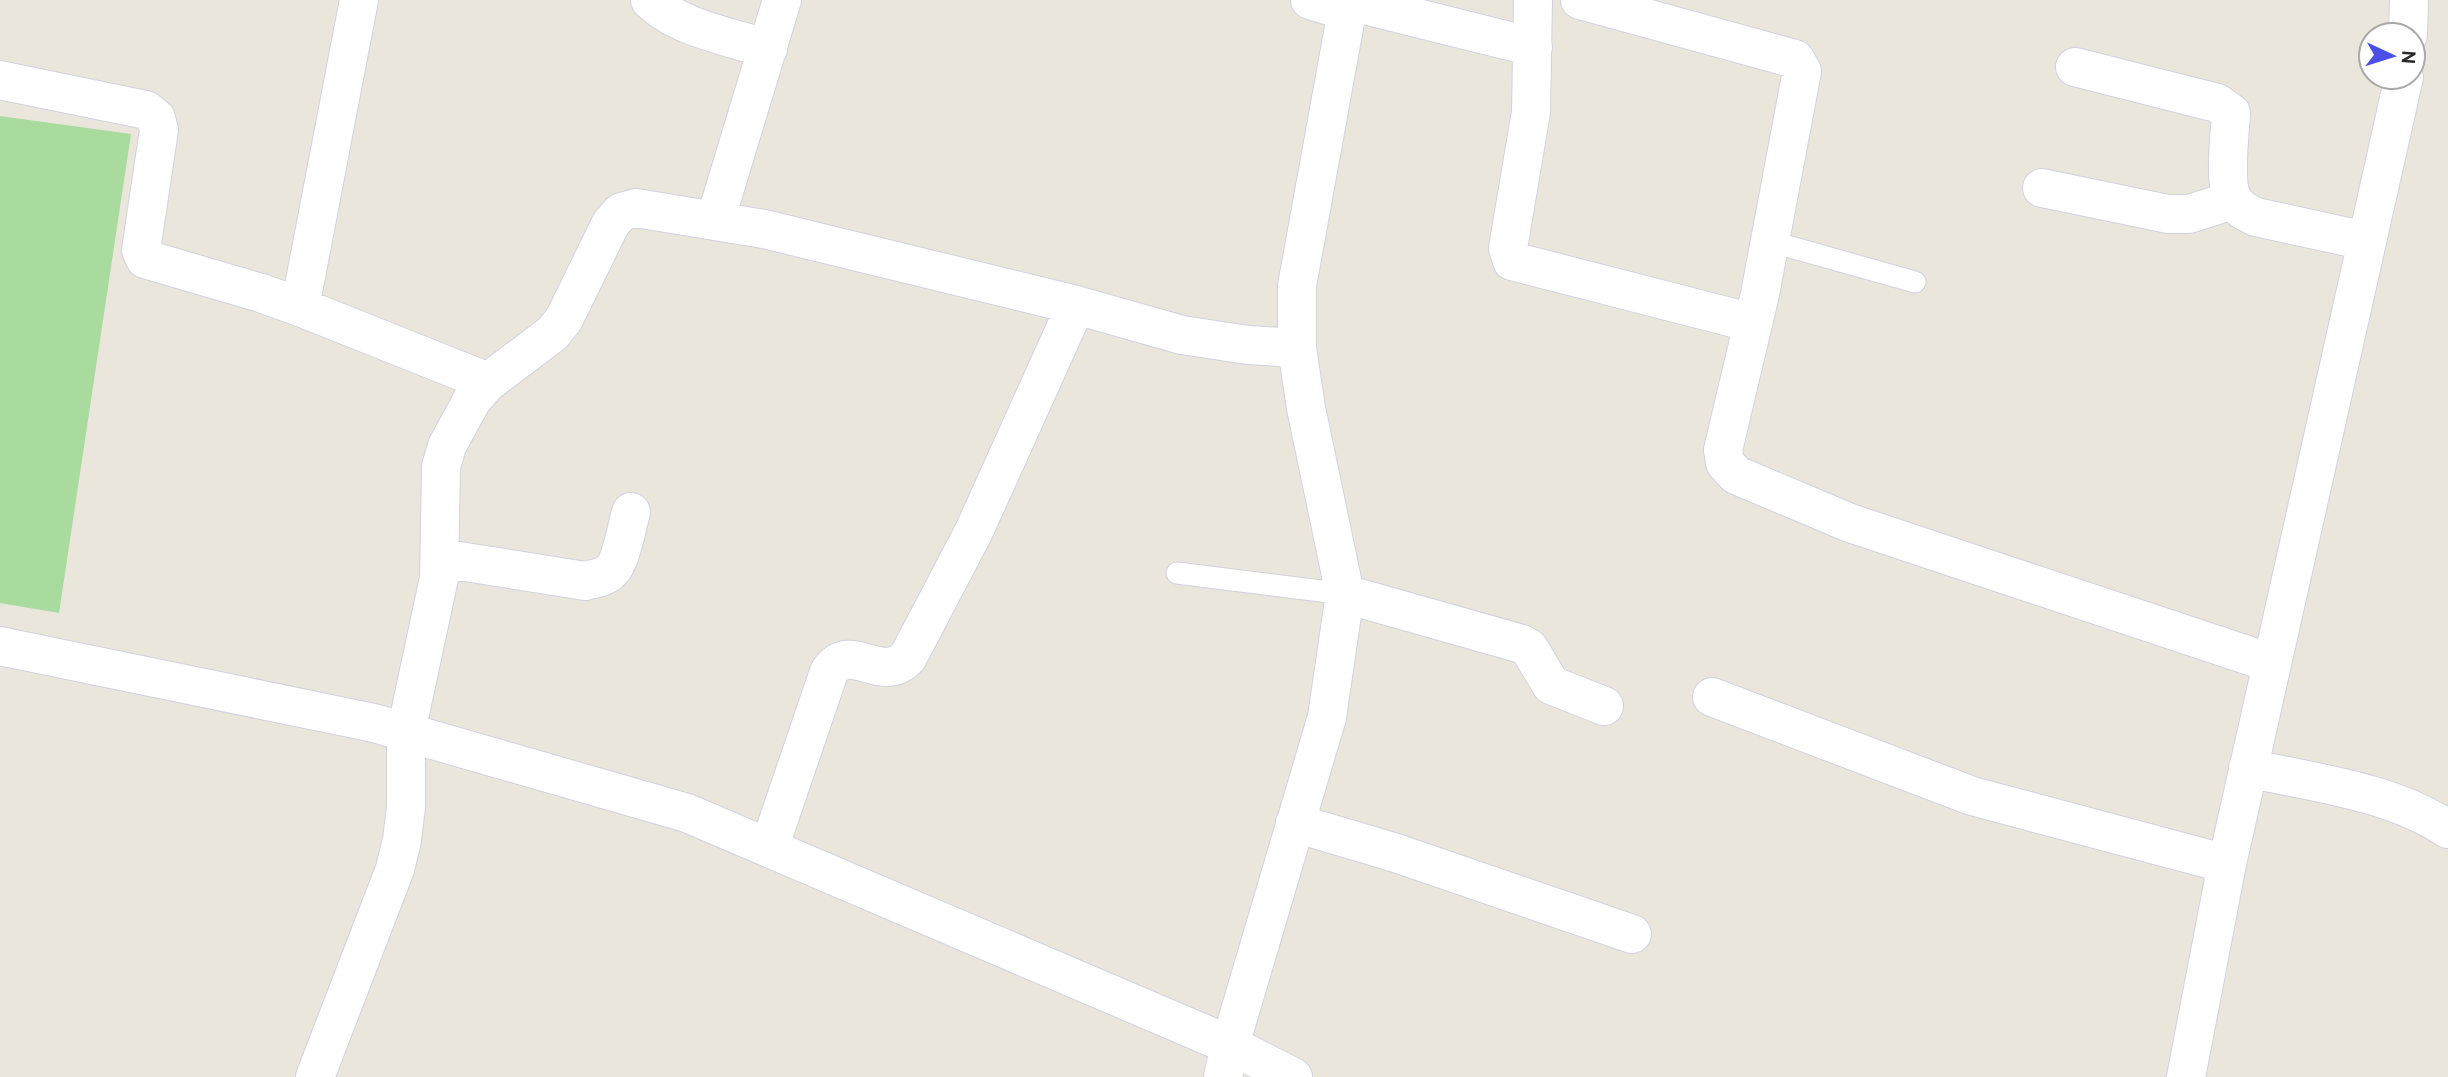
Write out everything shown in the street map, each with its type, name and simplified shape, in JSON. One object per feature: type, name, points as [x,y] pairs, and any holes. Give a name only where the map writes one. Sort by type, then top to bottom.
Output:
[{"type":"street","points":[[300,307],[359,0]]},
{"type":"street","points":[[650,0],[664,13],[683,22],[768,49]]},
{"type":"street","points":[[715,221],[782,0]]},
{"type":"street","points":[[1310,0],[1348,4],[1533,47]]},
{"type":"street","points":[[1533,0],[1531,112],[1508,248],[1512,261],[1753,323]]},
{"type":"street","points":[[1580,0],[1795,59],[1800,64],[1802,71],[1753,323],[1723,450],[1725,463],[1736,475],[1850,523],[2271,663]]},
{"type":"street","points":[[2408,21],[2409,0]]},
{"type":"street","points":[[1226,1061],[1327,717],[1345,594],[1306,408],[1297,348],[1297,286],[1348,4]]},
{"type":"street","points":[[2075,67],[2225,107],[2231,113],[2229,186],[2233,200],[2242,209],[2256,217],[2366,241]]},
{"type":"street","points":[[0,80],[146,110],[156,118],[159,130],[141,250],[145,259],[261,293],[488,382]]},
{"type":"street","points":[[2186,1077],[2227,864],[2401,91]]},
{"type":"street","points":[[2042,188],[2168,214],[2189,214],[2233,200]]},
{"type":"street","points":[[314,1077],[395,869],[402,840],[406,807],[406,732],[436,602],[440,558],[441,467],[447,446],[472,400],[488,382],[554,333],[564,319],[611,223],[621,212],[636,208],[764,229],[1076,305],[1182,335],[1248,345],[1297,348]]},
{"type":"street","points":[[769,848],[829,673],[835,663],[843,659],[891,668],[900,666],[908,657],[974,530],[1076,305]]},
{"type":"street","points":[[440,558],[585,581],[611,571],[617,562],[631,512]]},
{"type":"street","points":[[1345,594],[1522,644],[1529,649],[1551,685],[1604,706]]},
{"type":"street","points":[[0,646],[374,723],[687,813],[769,848],[1226,1061],[1293,1077]]},
{"type":"street","points":[[1712,697],[1972,796],[2227,864]]},
{"type":"street","points":[[2248,768],[2378,798],[2424,813],[2448,829]]},
{"type":"street","points":[[1295,824],[1396,853],[1632,934]]},
{"type":"lane","points":[[1769,241],[1915,282]]},
{"type":"lane","points":[[1177,573],[1345,594]]},
{"type":"green space","points":[[0,116],[131,134],[59,613],[0,603]]}]
